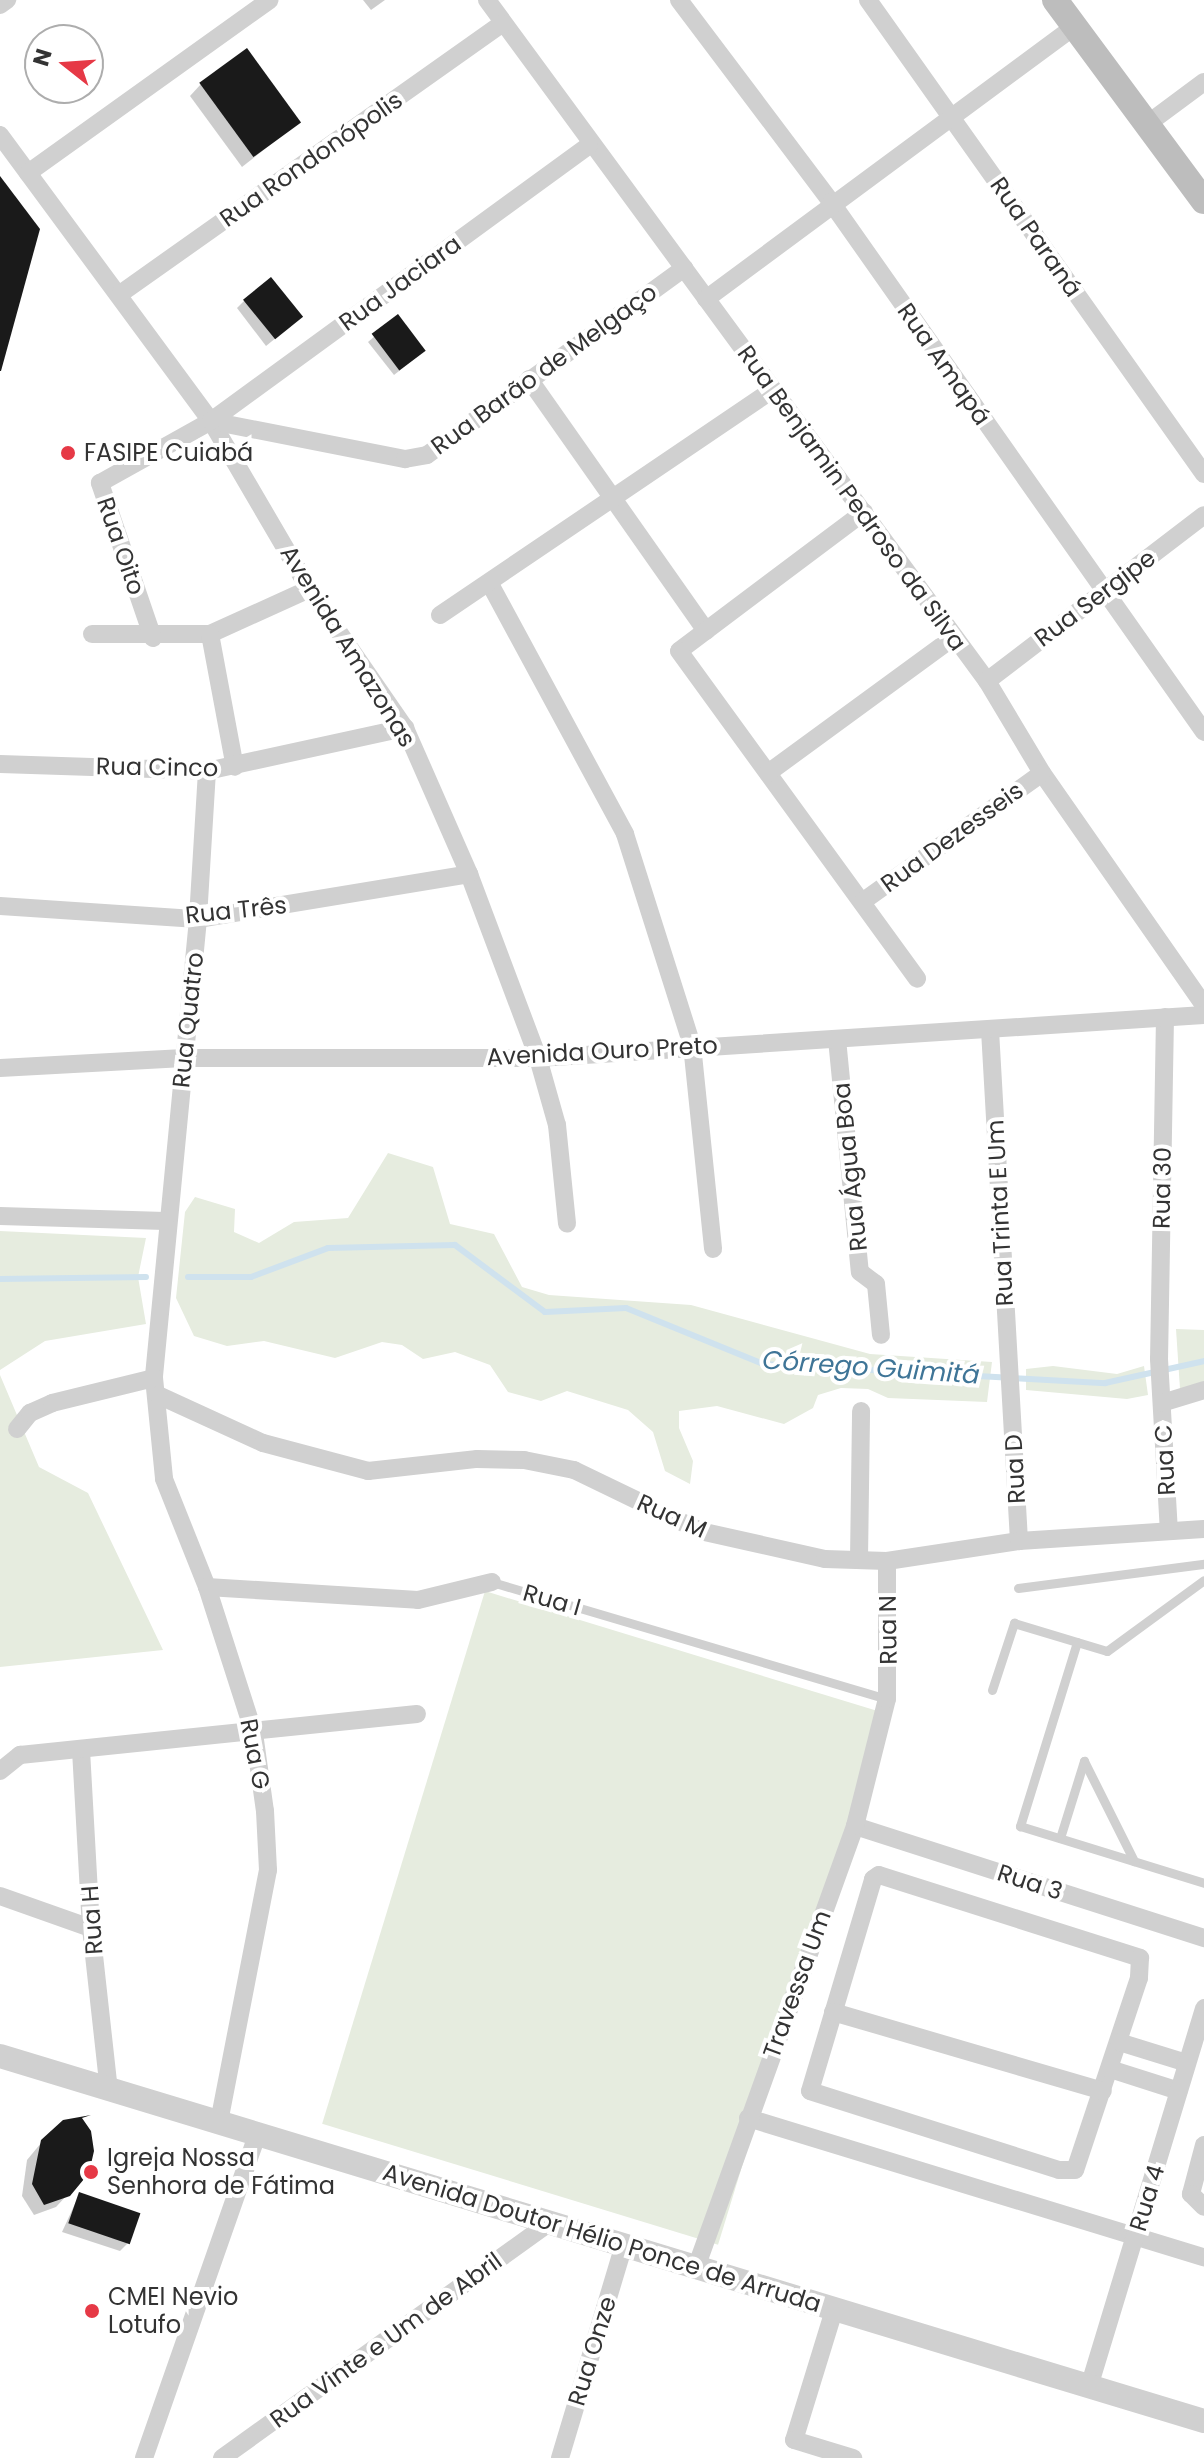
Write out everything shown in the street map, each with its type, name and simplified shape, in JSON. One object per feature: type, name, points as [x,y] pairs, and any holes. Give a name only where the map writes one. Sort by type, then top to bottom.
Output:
[{"type":"main road","points":[[1057,1],[1073,27],[1204,201]]},
{"type":"street","points":[[0,5],[7,0]]},
{"type":"street","points":[[28,173],[270,0]]},
{"type":"street","name":"Rua Benjamin Pedroso da Silva","points":[[487,0],[589,145],[684,268],[771,391],[987,681],[1042,773],[1204,1005]]},
{"type":"street","name":"Rua Amapá","points":[[679,0],[831,202],[1204,732]]},
{"type":"street","name":"Rua Paraná","points":[[868,0],[1204,474]]},
{"type":"street","name":"Rua Rondonópolis","points":[[120,294],[502,24]]},
{"type":"street","points":[[706,299],[831,202],[952,118],[1073,27]]},
{"type":"street","points":[[1146,125],[1204,82]]},
{"type":"street","name":"Avenida Amazonas","points":[[0,135],[211,421],[309,589],[405,728],[469,874],[538,1058],[557,1125],[567,1223]]},
{"type":"street","name":"Rua Jaciara","points":[[211,421],[589,145]]},
{"type":"street","name":"Rua Barão de Melgaço","points":[[211,421],[418,458],[684,268]]},
{"type":"street","points":[[529,379],[706,631]]},
{"type":"street","points":[[440,615],[615,501],[771,391]]},
{"type":"street","name":"Rua Oito","points":[[153,638],[100,483],[211,421]]},
{"type":"street","points":[[864,512],[679,651],[917,979]]},
{"type":"street","name":"Rua Sergipe","points":[[987,681],[1204,515]]},
{"type":"street","points":[[490,584],[625,834],[692,1045],[713,1249]]},
{"type":"street","points":[[92,634],[153,638],[210,634],[309,589]]},
{"type":"street","points":[[210,634],[235,767]]},
{"type":"street","points":[[768,773],[954,637]]},
{"type":"street","name":"Rua Cinco","points":[[0,764],[207,771],[405,728]]},
{"type":"street","name":"Rua Quatro","points":[[156,1386],[165,1221],[198,919],[207,771]]},
{"type":"street","name":"Rua Dezesseis","points":[[862,902],[1042,773]]},
{"type":"street","name":"Rua Três","points":[[0,906],[198,919],[469,874]]},
{"type":"street","name":"Avenida Ouro Preto","points":[[0,1068],[184,1058],[538,1058],[692,1045],[837,1039],[1204,1015]]},
{"type":"street","name":"Rua 30","points":[[1161,1396],[1165,1017]]},
{"type":"street","name":"Rua Trinta E Um","points":[[990,1030],[1011,1397]]},
{"type":"street","name":"Rua Água Boa","points":[[837,1039],[860,1272],[876,1284],[881,1335]]},
{"type":"street","points":[[0,1216],[165,1221]]},
{"type":"street","points":[[17,1429],[30,1413],[52,1403],[156,1386]]},
{"type":"street","name":"Rua M","points":[[156,1386],[263,1443],[368,1471],[477,1459],[524,1460],[574,1470],[700,1531],[825,1559],[887,1561],[1019,1541],[1204,1529]]},
{"type":"street","name":"Rua G","points":[[156,1386],[164,1479],[207,1587],[254,1733],[268,1870],[219,2123]]},
{"type":"street","points":[[1161,1396],[1204,1390]]},
{"type":"street","name":"Rua C","points":[[1161,1396],[1169,1531]]},
{"type":"street","name":"Rua D","points":[[1011,1397],[1019,1541]]},
{"type":"street","points":[[859,1559],[861,1411]]},
{"type":"street","name":"Rua N","points":[[887,1561],[887,1699]]},
{"type":"street","name":"Rua I","points":[[207,1587],[418,1600],[492,1582]]},
{"type":"street","name":"Travessa Um","points":[[697,2265],[855,1826],[887,1699]]},
{"type":"street","points":[[0,1771],[20,1755],[417,1714]]},
{"type":"street","name":"Rua H","points":[[81,1750],[91,1928],[109,2090]]},
{"type":"street","name":"Rua 3","points":[[855,1826],[1204,1938]]},
{"type":"street","points":[[879,1875],[1140,1958],[1119,2042],[1075,2170],[1059,2170],[818,2097],[810,2091],[873,1879],[879,1875]]},
{"type":"street","points":[[0,1896],[91,1928]]},
{"type":"street","name":"Rua 4","points":[[1089,2387],[1204,2008]]},
{"type":"street","points":[[833,2012],[1103,2091]]},
{"type":"street","points":[[1119,2042],[1187,2063]]},
{"type":"street","name":"Avenida Doutor Hélio Ponce de Arruda","points":[[0,2056],[1204,2421]]},
{"type":"street","points":[[1110,2069],[1179,2091]]},
{"type":"street","points":[[748,2118],[1204,2257]]},
{"type":"street","points":[[144,2458],[257,2135]]},
{"type":"street","points":[[1204,2145],[1191,2194],[1204,2207]]},
{"type":"street","name":"Rua Vinte e Um de Abril","points":[[222,2458],[550,2222]]},
{"type":"street","name":"Rua Onze","points":[[560,2458],[624,2244]]},
{"type":"street","points":[[835,2307],[794,2440],[853,2458]]},
{"type":"lane","points":[[1018,1588],[1204,1564]]},
{"type":"lane","points":[[992,1690],[1014,1623],[1107,1651],[1204,1580]]},
{"type":"lane","name":"Rua I","points":[[492,1582],[887,1699]]},
{"type":"lane","points":[[1077,1642],[1020,1826],[1204,1883]]},
{"type":"lane","points":[[1060,1838],[1084,1761],[1134,1861]]},
{"type":"shaded area","points":[[388,1153],[433,1167],[450,1224],[494,1234],[522,1287],[549,1295],[691,1305],[870,1354],[992,1362],[987,1402],[888,1398],[868,1389],[841,1388],[818,1395],[813,1408],[784,1424],[717,1406],[679,1411],[679,1428],[693,1461],[690,1484],[665,1471],[653,1432],[628,1410],[567,1391],[541,1401],[508,1392],[490,1365],[455,1352],[423,1359],[402,1345],[382,1342],[335,1358],[264,1341],[227,1346],[194,1336],[176,1298],[185,1212],[195,1197],[235,1209],[234,1232],[259,1243],[294,1222],[348,1218]]},
{"type":"shaded area","points":[[0,1231],[146,1238],[138,1277],[146,1324],[45,1341],[0,1370]]},
{"type":"shaded area","points":[[1176,1329],[1204,1330],[1204,1382],[1180,1389]]},
{"type":"shaded area","points":[[1053,1366],[1117,1374],[1144,1366],[1148,1395],[1127,1399],[1026,1390],[1026,1369]]},
{"type":"shaded area","points":[[0,1375],[39,1467],[88,1493],[163,1650],[0,1667]]},
{"type":"shaded area","points":[[485,1591],[881,1712],[718,2245],[322,2124]]},
{"type":"building","points":[[247,48],[301,122],[253,157],[199,83]]},
{"type":"building","points":[[0,176],[40,229],[1,371],[0,371]]},
{"type":"building","points":[[271,277],[303,317],[275,339],[243,300]]},
{"type":"building","points":[[398,314],[426,351],[399,371],[372,334]]},
{"type":"building","points":[[91,2115],[82,2118],[91,2131],[94,2151],[89,2173],[70,2196],[44,2205],[32,2184],[41,2140],[63,2120]]},
{"type":"building","points":[[79,2192],[140,2213],[130,2244],[68,2223]]},
{"type":"waterway","name":"Córrego Guimitá","points":[[188,1277],[251,1277],[328,1248],[455,1245],[545,1312],[626,1308],[763,1364],[1105,1383],[1204,1361]]},
{"type":"waterway","name":"Córrego Guimitá","points":[[0,1279],[146,1277]]},
{"type":"place","name":"FASIPE Cuiabá","points":[[68,453]]},
{"type":"place","name":"Igreja Nossa Senhora de Fátima","points":[[91,2172]]},
{"type":"place","name":"CMEI Nevio Lotufo","points":[[92,2311]]}]
